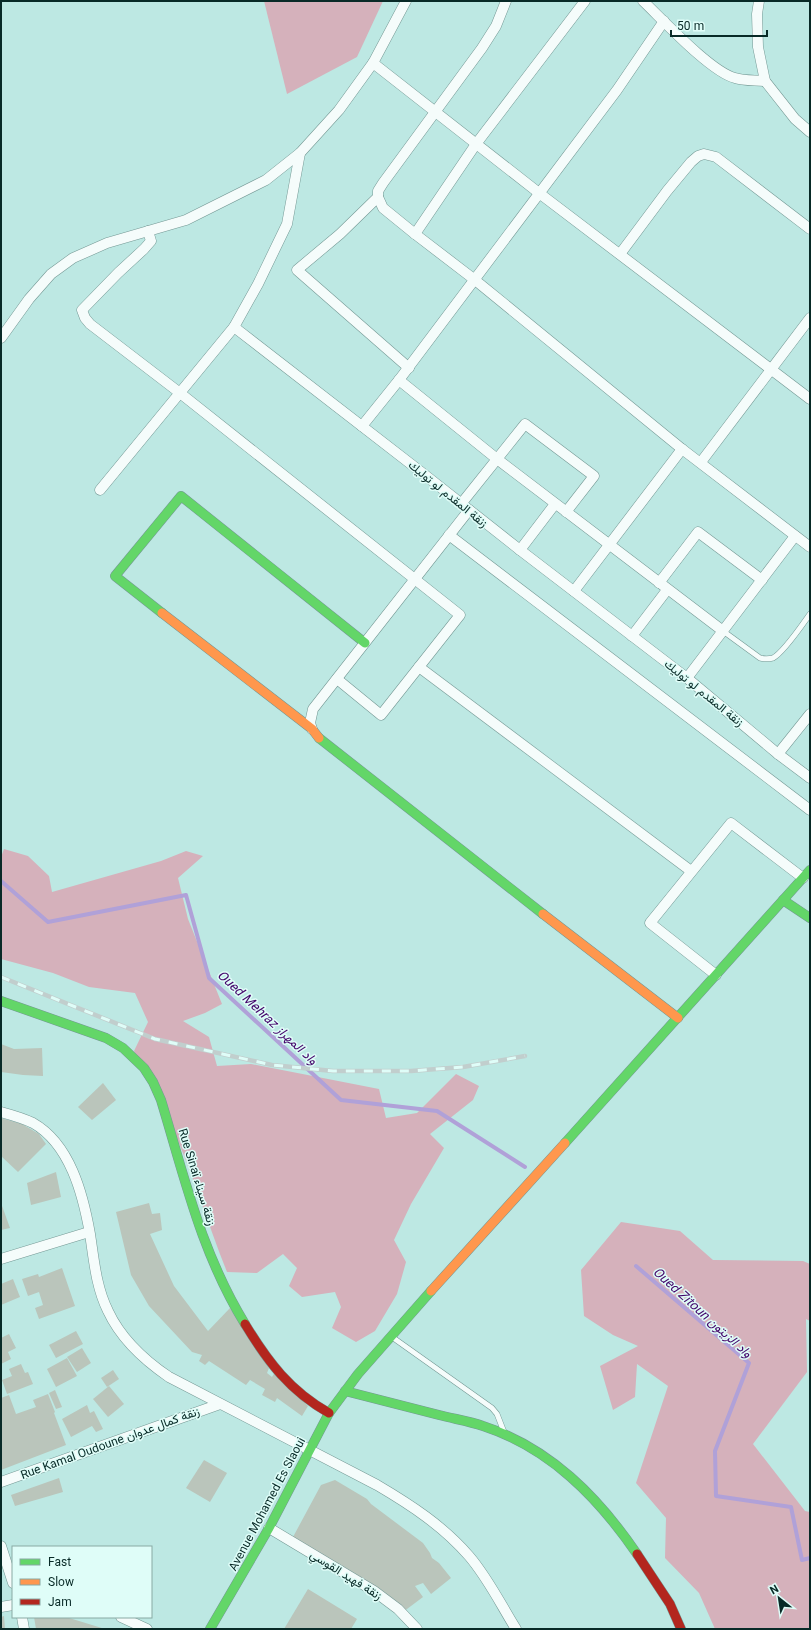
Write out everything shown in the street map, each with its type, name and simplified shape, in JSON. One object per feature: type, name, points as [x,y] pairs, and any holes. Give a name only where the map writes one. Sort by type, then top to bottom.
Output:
[{"type":"street","points":[[1,338],[29,298],[51,274],[73,258],[100,246],[186,220],[266,180],[300,153],[339,110],[373,63],[406,1]]},
{"type":"street","points":[[506,1],[496,26],[482,48],[434,111],[378,191],[378,197],[383,208],[475,280],[682,449],[701,462],[810,547]]},
{"type":"street","points":[[415,234],[476,144],[585,1]]},
{"type":"street","points":[[643,1],[701,56],[724,74],[741,80],[765,81]]},
{"type":"street","points":[[760,1],[757,14],[758,47],[765,81],[795,119],[810,132]]},
{"type":"street","points":[[362,426],[409,368],[618,90],[664,21]]},
{"type":"street","points":[[373,63],[476,144],[810,399]]},
{"type":"street","points":[[100,490],[234,327],[258,284],[287,224],[300,153]]},
{"type":"street","points":[[620,254],[667,191],[691,162],[698,156],[704,154],[710,155],[721,161],[810,228]]},
{"type":"street","points":[[378,197],[340,234],[297,270],[409,368]]},
{"type":"street","points":[[148,231],[150,241],[144,249],[82,310],[85,318],[90,324],[180,392],[414,580],[460,615],[381,715],[337,679]]},
{"type":"street","points":[[701,462],[810,318]]},
{"type":"street","name":"زنقة المقدم لو توليك","points":[[234,327],[687,678],[778,754],[810,778]]},
{"type":"street","points":[[399,380],[555,504],[723,631]]},
{"type":"street","points":[[566,512],[594,476],[525,424],[497,459],[465,507],[449,535],[313,708],[310,723],[319,739],[678,1018]]},
{"type":"street","points":[[574,591],[682,449]]},
{"type":"street","points":[[312,729],[115,576],[181,496],[365,643]]},
{"type":"street","points":[[520,550],[555,504]]},
{"type":"street","points":[[632,636],[698,532],[762,580]]},
{"type":"street","points":[[449,535],[810,810]]},
{"type":"street","points":[[687,678],[795,536]]},
{"type":"street","points":[[419,667],[691,871]]},
{"type":"street","points":[[778,754],[810,714]]},
{"type":"street","points":[[716,975],[650,923],[731,823],[803,878]]},
{"type":"street","name":"Avenue Mohamed Es Slaoui","points":[[210,1629],[269,1528],[329,1413],[345,1391],[391,1337],[588,1116],[810,870]]},
{"type":"street","points":[[783,900],[810,918]]},
{"type":"street","name":"Rue Sinaï زنقة سيناء","points":[[1,1001],[106,1038],[136,1058],[153,1082],[161,1100],[198,1225],[208,1253],[233,1302],[259,1344],[287,1384],[304,1398],[329,1413]]},
{"type":"street","points":[[1,1112],[33,1124],[50,1137],[63,1154],[75,1179],[84,1208],[100,1290],[108,1311],[120,1331],[135,1350],[169,1377],[309,1449],[406,1502],[449,1535],[470,1557],[487,1581],[516,1629]]},
{"type":"street","points":[[1,1259],[89,1232]]},
{"type":"street","points":[[345,1391],[456,1418],[504,1433],[545,1455],[584,1487],[604,1508],[628,1540],[665,1597],[681,1629]]},
{"type":"street","name":"Rue Kamal Oudoune زنقة كمال عدوان","points":[[1,1482],[220,1404]]},
{"type":"street","name":"زنقة فهيد القوسي","points":[[269,1528],[374,1591],[398,1609],[417,1629]]},
{"type":"street","points":[[1,1546],[12,1579]]},
{"type":"street","points":[[1,1607],[12,1605]]},
{"type":"street","points":[[22,1618],[24,1629]]},
{"type":"street","points":[[123,1618],[147,1629]]},
{"type":"lane","points":[[723,631],[760,658],[773,658],[784,648],[810,614]]},
{"type":"lane","points":[[391,1337],[492,1408],[497,1414],[504,1433]]},
{"type":"shaded area","points":[[264,1],[383,1],[357,57],[287,94]]},
{"type":"shaded area","points":[[4,849],[28,856],[49,876],[52,892],[161,861],[186,851],[203,856],[178,878],[188,919],[222,1004],[205,1013],[183,1021],[209,1037],[217,1066],[251,1064],[379,1089],[386,1118],[417,1113],[456,1074],[479,1086],[473,1100],[430,1134],[444,1148],[411,1204],[394,1240],[406,1262],[397,1294],[375,1331],[356,1342],[332,1328],[341,1307],[335,1292],[302,1297],[289,1286],[297,1268],[283,1254],[257,1273],[227,1272],[178,1140],[134,1051],[148,1022],[135,993],[89,987],[53,973],[1,959],[1,857]]},
{"type":"shaded area","points":[[621,1222],[680,1231],[713,1260],[803,1261],[810,1264],[810,1321],[806,1319],[807,1372],[753,1444],[805,1511],[810,1512],[810,1629],[715,1629],[699,1593],[665,1558],[666,1518],[636,1483],[668,1386],[637,1364],[635,1397],[613,1410],[600,1366],[638,1346],[613,1335],[584,1316],[581,1270]]},
{"type":"building","points":[[1,1044],[14,1049],[42,1048],[43,1076],[1,1072]]},
{"type":"building","points":[[103,1083],[116,1100],[92,1120],[78,1107]]},
{"type":"building","points":[[1,1118],[22,1124],[39,1134],[46,1144],[18,1172],[1,1156]]},
{"type":"building","points":[[56,1172],[61,1197],[31,1205],[27,1183]]},
{"type":"building","points":[[1,1203],[10,1228],[1,1230]]},
{"type":"building","points":[[149,1203],[152,1214],[160,1213],[162,1230],[150,1234],[174,1286],[208,1331],[230,1308],[269,1368],[267,1373],[272,1377],[275,1372],[308,1406],[302,1416],[277,1398],[275,1402],[262,1395],[265,1389],[250,1380],[246,1385],[209,1361],[205,1365],[199,1361],[202,1355],[192,1352],[149,1306],[131,1275],[116,1212]]},
{"type":"building","points":[[62,1268],[75,1306],[39,1319],[35,1308],[43,1305],[39,1292],[28,1296],[22,1279],[38,1274],[39,1277]]},
{"type":"building","points":[[13,1279],[20,1297],[1,1305],[1,1284]]},
{"type":"building","points":[[76,1331],[83,1344],[56,1358],[49,1345]]},
{"type":"building","points":[[9,1334],[16,1348],[8,1352],[11,1359],[1,1364],[1,1338]]},
{"type":"building","points":[[82,1348],[91,1363],[77,1372],[67,1357]]},
{"type":"building","points":[[67,1358],[77,1376],[56,1387],[47,1369]]},
{"type":"building","points":[[21,1364],[25,1373],[28,1372],[33,1384],[7,1394],[2,1380],[12,1376],[9,1369]]},
{"type":"building","points":[[113,1370],[119,1379],[107,1387],[101,1378]]},
{"type":"building","points":[[109,1386],[124,1404],[108,1417],[93,1399]]},
{"type":"building","points":[[55,1390],[62,1407],[56,1409],[49,1393]]},
{"type":"building","points":[[48,1394],[66,1445],[1,1470],[1,1398],[9,1395],[16,1414],[36,1407],[33,1400]]},
{"type":"building","points":[[87,1405],[90,1413],[94,1411],[103,1429],[96,1432],[92,1426],[71,1437],[62,1419]]},
{"type":"building","points":[[204,1460],[227,1473],[210,1502],[186,1488]]},
{"type":"building","points":[[59,1478],[63,1492],[15,1506],[11,1495]]},
{"type":"building","points":[[335,1480],[367,1499],[371,1504],[423,1543],[432,1558],[439,1563],[451,1578],[431,1594],[423,1583],[415,1586],[423,1597],[403,1612],[392,1598],[293,1537],[321,1485]]},
{"type":"building","points":[[308,1589],[357,1619],[351,1629],[284,1629]]},
{"type":"building","points":[[4,1616],[5,1629],[1,1629],[1,1617]]},
{"type":"building","points":[[34,1618],[69,1618],[105,1629],[36,1629]]},
{"type":"waterway","name":"Oued Mehraz واد المهراز","points":[[1,881],[48,922],[186,895],[209,978],[341,1100],[437,1111],[525,1167]]},
{"type":"waterway","name":"Oued Zitoun واد الزيتون","points":[[636,1266],[749,1363],[715,1451],[716,1496],[791,1507],[802,1560],[810,1558]]},
{"type":"railway","points":[[1,977],[155,1039],[272,1065],[333,1071],[411,1071],[463,1067],[525,1056]]},
{"type":"traffic: fast","points":[[162,613],[115,576],[181,496],[365,643]]},
{"type":"traffic: fast","points":[[319,738],[543,914]]},
{"type":"traffic: fast","points":[[565,1143],[810,870]]},
{"type":"traffic: fast","points":[[783,900],[810,918]]},
{"type":"traffic: fast","points":[[1,1001],[106,1038],[123,1048],[144,1068],[153,1082],[161,1100],[205,1242],[230,1297],[245,1324]]},
{"type":"traffic: fast","points":[[210,1629],[269,1528],[329,1413],[358,1374],[431,1291]]},
{"type":"traffic: fast","points":[[345,1391],[478,1424],[507,1435],[530,1447],[551,1461],[589,1494],[606,1513],[637,1554]]},
{"type":"traffic: slow","points":[[162,613],[312,729],[319,738]]},
{"type":"traffic: slow","points":[[543,914],[678,1018]]},
{"type":"traffic: slow","points":[[431,1291],[565,1143]]},
{"type":"traffic: jam","points":[[245,1324],[271,1363],[291,1385],[329,1413]]},
{"type":"traffic: jam","points":[[637,1554],[670,1604],[681,1629]]}]
